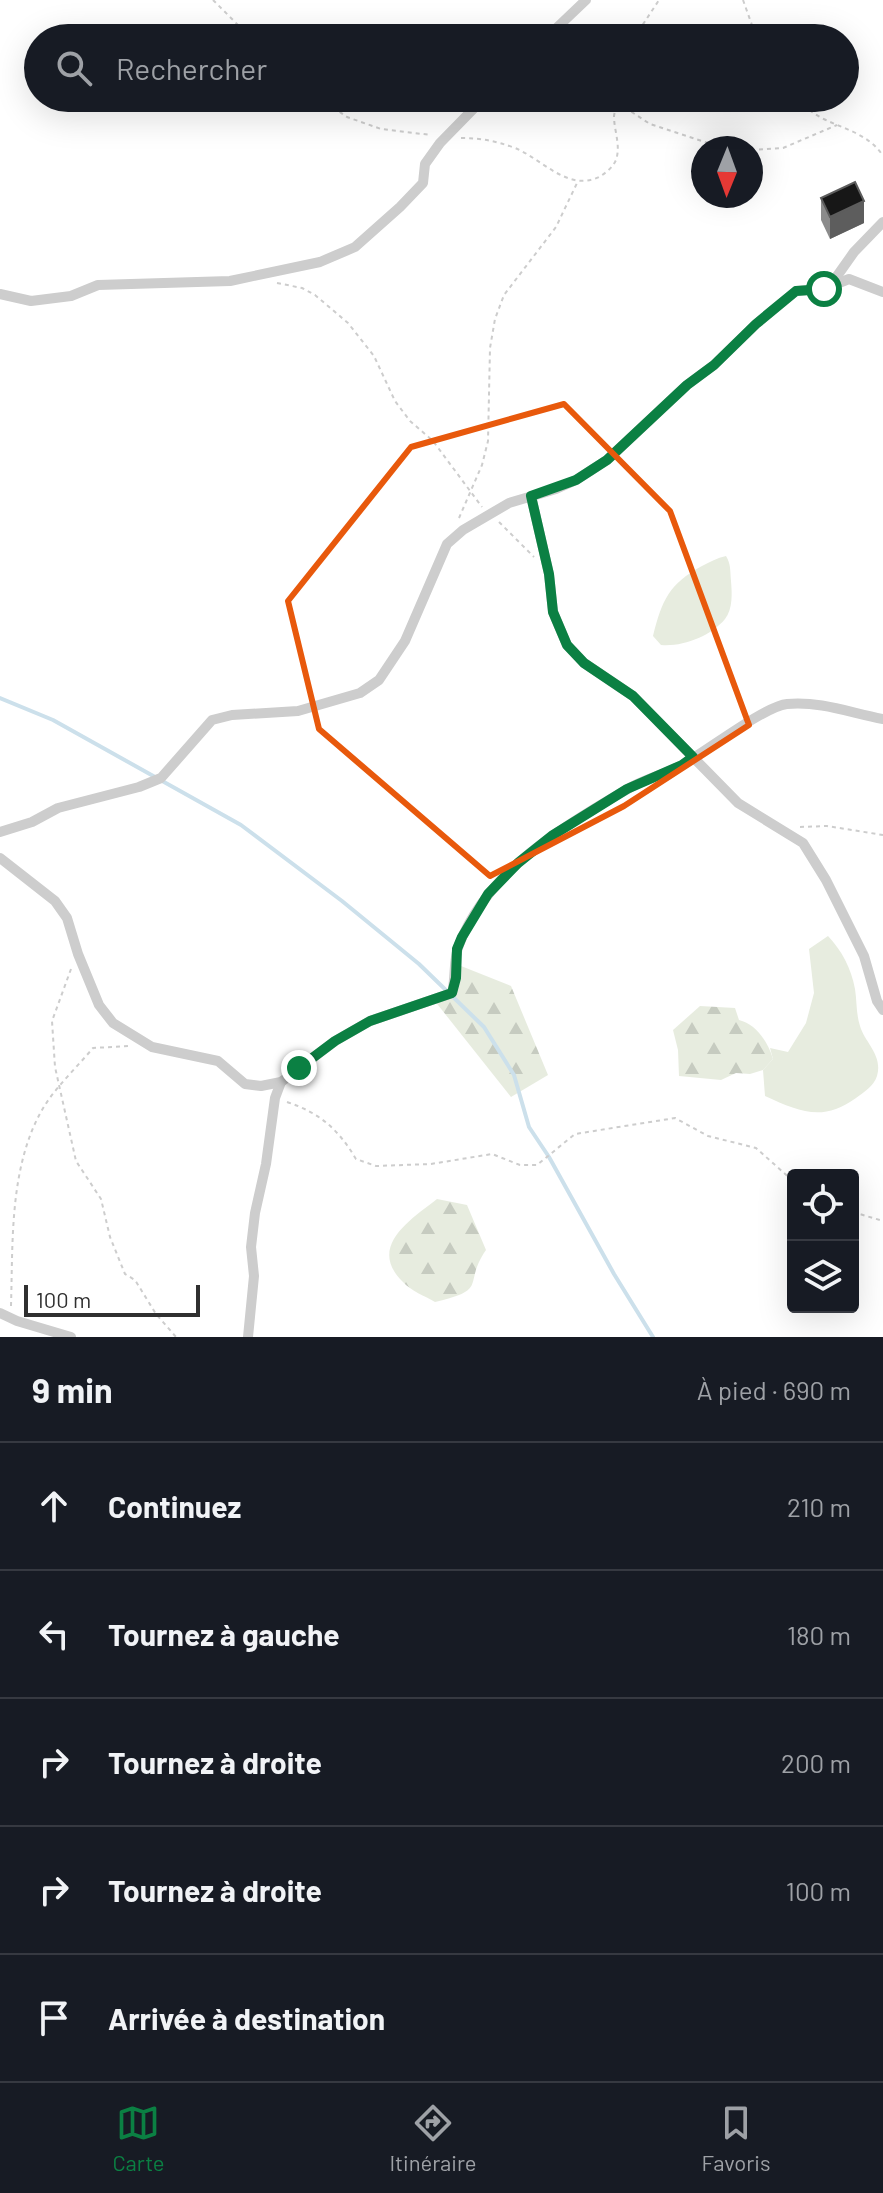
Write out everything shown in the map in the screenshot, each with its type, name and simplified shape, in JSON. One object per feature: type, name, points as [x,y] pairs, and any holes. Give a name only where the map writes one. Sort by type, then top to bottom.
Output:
[{"type":"street","points":[[561,24],[586,0]]},
{"type":"street","points":[[0,294],[31,301],[71,296],[98,285],[230,281],[261,277],[320,262],[355,247],[423,183],[425,164],[444,137],[470,112]]},
{"type":"street","points":[[829,288],[854,252],[883,222]]},
{"type":"street","points":[[0,832],[32,822],[58,808],[139,787],[161,778],[212,720],[232,715],[298,711],[360,693],[379,680],[405,641],[447,544],[463,530],[509,503],[576,480],[607,460],[687,385],[714,365],[796,291],[829,288],[849,279],[883,292]]},
{"type":"street","points":[[531,496],[549,574],[553,612],[567,645],[584,663],[633,696],[738,803],[803,843],[826,880],[864,956],[877,1001],[883,1010]]},
{"type":"street","points":[[0,858],[55,901],[67,918],[99,1005],[113,1023],[152,1047],[218,1061],[245,1084],[261,1086],[281,1082],[335,1041],[370,1021],[452,993],[457,949],[488,894],[518,863],[553,835],[627,789],[682,765],[784,704],[838,706],[883,719]]},
{"type":"street","points":[[248,1337],[254,1276],[251,1247],[255,1213],[266,1164],[275,1098],[281,1082]]},
{"type":"street","points":[[0,1313],[71,1337]]},
{"type":"path","points":[[213,0],[237,24]]},
{"type":"path","points":[[643,24],[659,0]]},
{"type":"path","points":[[743,0],[752,24]]},
{"type":"path","points":[[340,112],[381,129],[444,137],[487,138],[519,150],[561,175],[578,181],[590,181],[616,162],[615,112]]},
{"type":"path","points":[[634,112],[650,124],[691,137]]},
{"type":"path","points":[[807,112],[877,146],[883,156]]},
{"type":"path","points":[[763,149],[783,148],[839,125]]},
{"type":"path","points":[[458,519],[482,465],[488,441],[490,348],[495,319],[504,295],[556,227],[578,181]]},
{"type":"path","points":[[261,277],[281,285],[302,288],[348,323],[374,356],[395,401],[410,421],[433,441],[481,506],[517,537],[549,574]]},
{"type":"path","points":[[779,828],[827,826],[883,835]]},
{"type":"path","points":[[78,954],[52,1021],[55,1067],[76,1161],[101,1199],[110,1237],[125,1274],[135,1280],[156,1314],[176,1337]]},
{"type":"path","points":[[11,1319],[16,1196],[24,1152],[45,1105],[93,1048],[152,1047]]},
{"type":"path","points":[[275,1098],[311,1110],[342,1136],[356,1159],[376,1166],[431,1164],[492,1154],[520,1165],[537,1165],[575,1134],[675,1118],[708,1136],[756,1148],[787,1176]]},
{"type":"path","points":[[859,1214],[883,1221]]},
{"type":"highlighted area","points":[[564,404],[670,511],[749,725],[624,806],[490,876],[319,729],[288,601],[411,447]]},
{"type":"green space","points":[[726,556],[732,596],[725,619],[712,631],[696,639],[661,645],[653,636],[668,594],[691,573]]},
{"type":"green space","points":[[828,936],[842,954],[851,974],[860,1026],[876,1055],[878,1069],[874,1083],[856,1098],[833,1110],[811,1112],[765,1096],[763,1070],[773,1059],[770,1048],[788,1052],[806,1023],[814,993],[809,949]]},
{"type":"green space","points":[[456,964],[511,986],[548,1075],[511,1097],[434,1000],[452,992]]},
{"type":"green space","points":[[700,1006],[735,1008],[739,1020],[751,1025],[760,1035],[773,1059],[763,1070],[750,1074],[736,1073],[721,1080],[679,1076],[673,1030]]},
{"type":"green space","points":[[437,1199],[467,1205],[486,1250],[469,1289],[435,1302],[403,1282],[389,1257],[396,1235]]},
{"type":"building","points":[[855,182],[864,201],[830,217],[821,198]]},
{"type":"waterway","points":[[0,698],[53,720],[241,825],[419,964],[484,1027],[514,1075],[529,1127],[653,1337]]},
{"type":"route","points":[[299,1068],[335,1041],[370,1021],[452,993],[457,949],[462,937],[488,894],[518,863],[553,835],[627,789],[693,757],[633,696],[584,663],[567,645],[553,612],[549,574],[531,496],[576,480],[607,460],[687,385],[714,365],[796,291],[824,289]]}]
